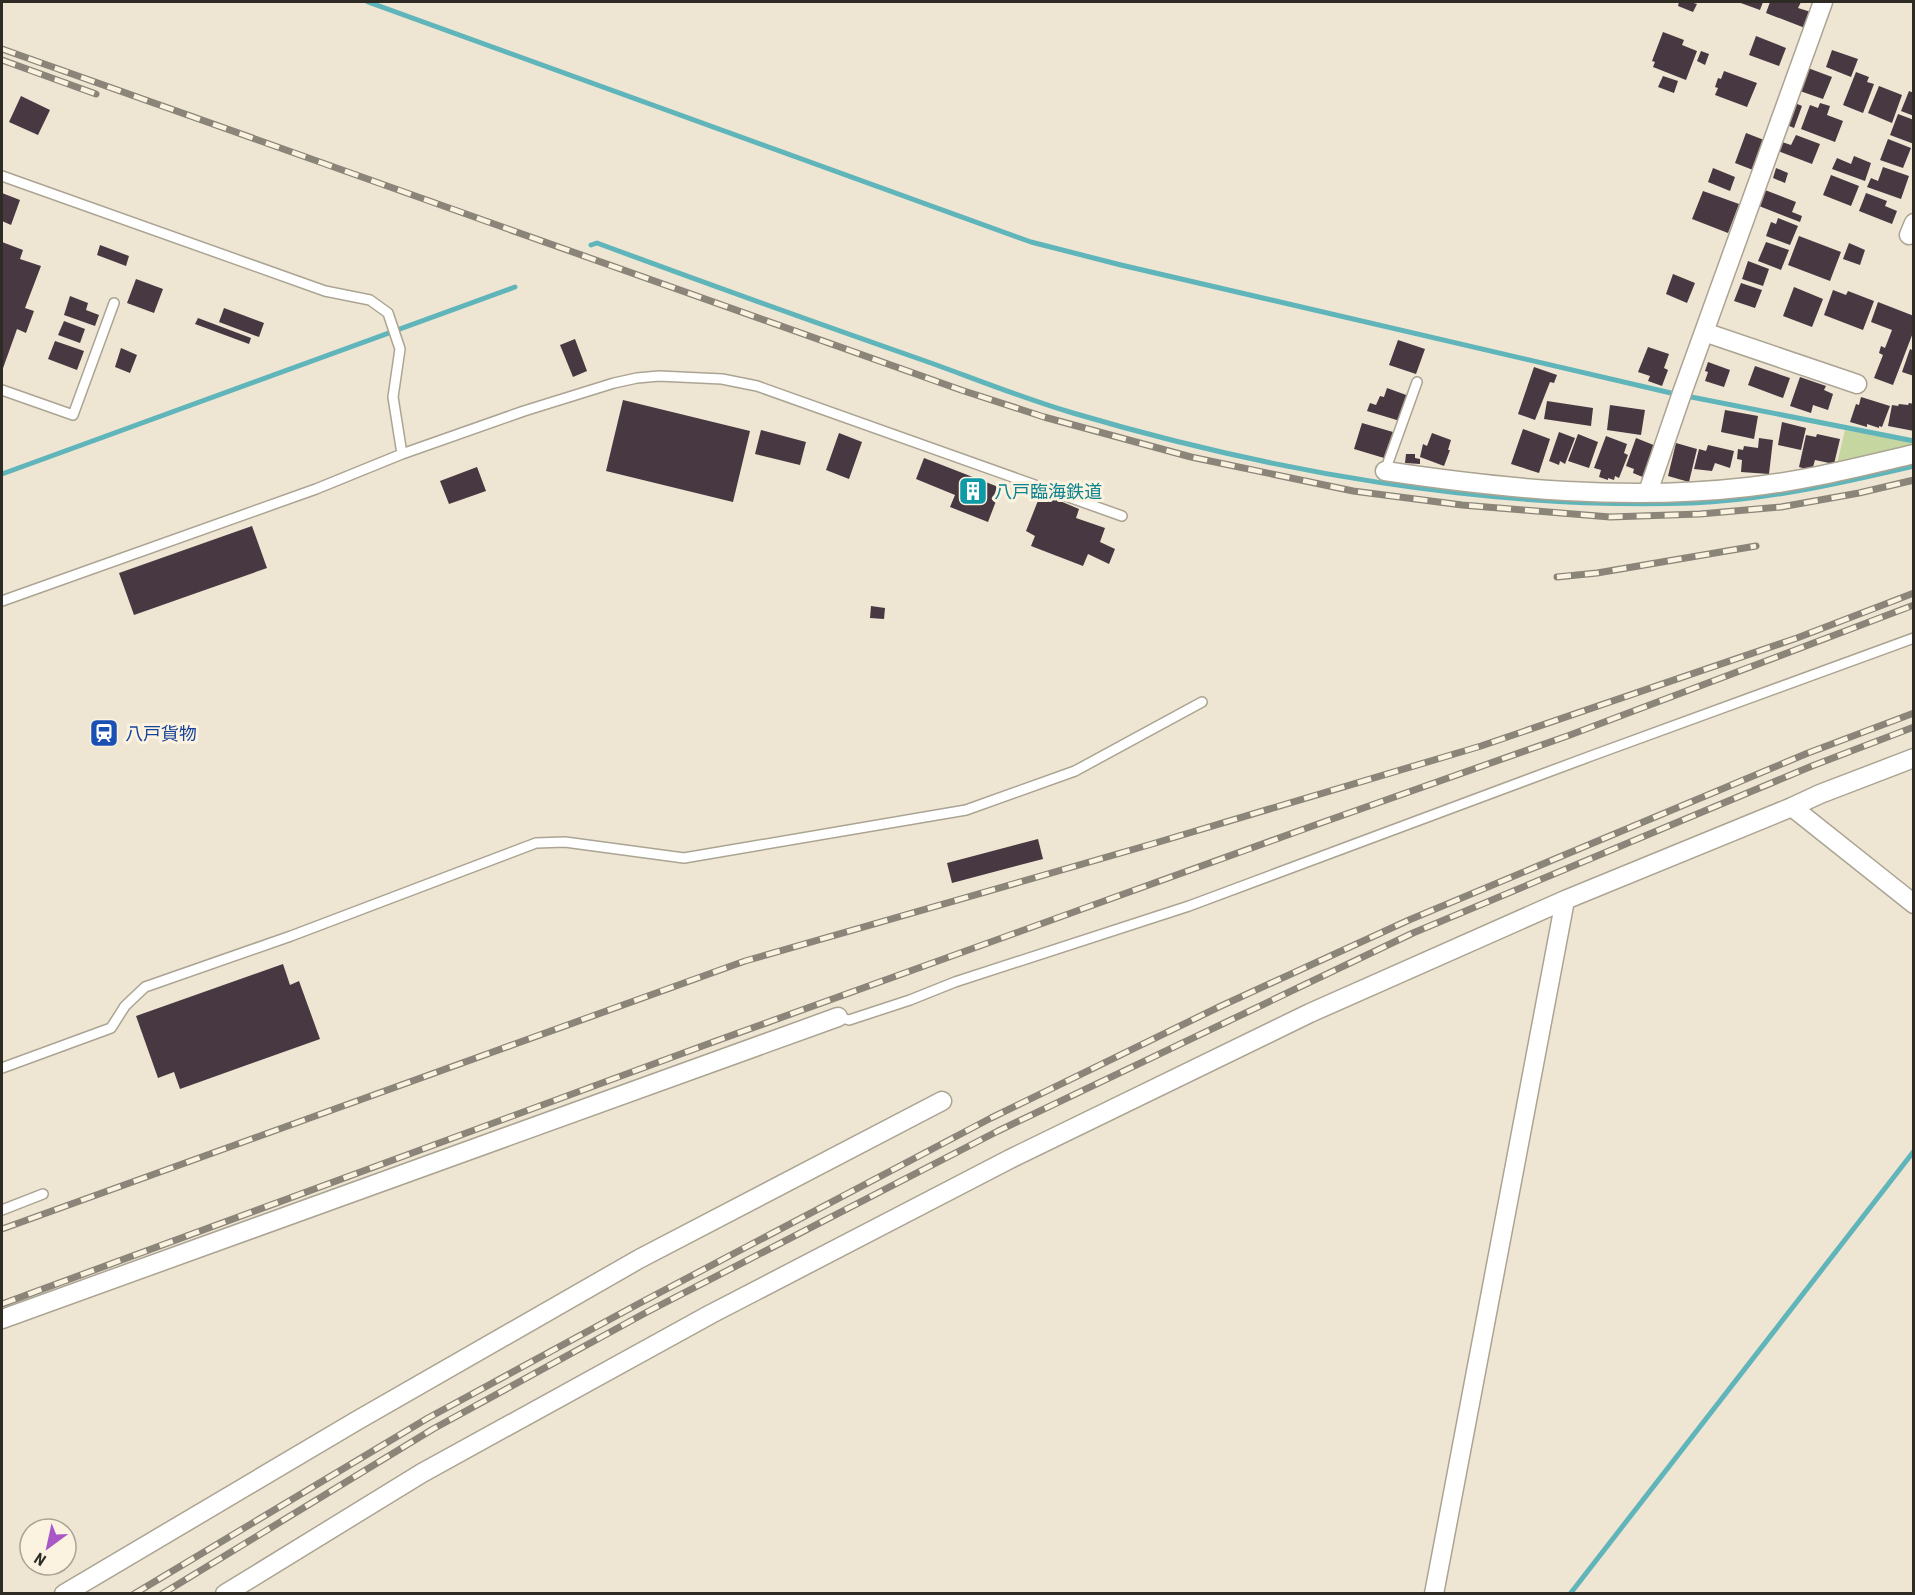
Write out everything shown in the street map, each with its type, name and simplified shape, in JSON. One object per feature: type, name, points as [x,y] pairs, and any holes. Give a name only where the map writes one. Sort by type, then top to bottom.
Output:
[{"type":"street","points":[[1648,492],[1823,2]]},
{"type":"street","points":[[1704,332],[1857,384]]},
{"type":"street","points":[[1385,471],[1472,484],[1544,490],[1648,492],[1758,486],[1822,476],[1914,454]]},
{"type":"street","points":[[225,1593],[443,1461],[711,1314],[1010,1159],[1310,1012],[1565,900],[1820,794],[1914,758]]},
{"type":"street","points":[[1792,807],[1914,904]]},
{"type":"street","points":[[1434,1593],[1565,900]]},
{"type":"street","points":[[2,1319],[838,1017]]},
{"type":"street","points":[[64,1593],[357,1420],[639,1259],[942,1101]]},
{"type":"lane","points":[[2,176],[325,291],[370,300],[388,313],[400,349],[393,397],[402,454]]},
{"type":"lane","points":[[2,390],[74,415],[114,303]]},
{"type":"lane","points":[[2,601],[316,489],[402,454],[524,411],[614,383],[659,376],[722,379],[757,386],[1122,516]]},
{"type":"lane","points":[[1385,471],[1417,382]]},
{"type":"lane","points":[[838,1017],[849,1020],[955,982],[1189,906],[1914,638]]},
{"type":"lane","points":[[2,1068],[111,1028],[125,1006],[145,987],[291,936],[536,843],[565,842],[684,858],[966,810],[1075,771],[1203,702]]},
{"type":"lane","points":[[2,1210],[43,1194]]},
{"type":"green space","points":[[1845,430],[1913,442],[1913,446],[1837,464]]},
{"type":"building","points":[[1679,2],[1697,4],[1693,12],[1678,6]]},
{"type":"building","points":[[1738,2],[1763,2],[1760,10]]},
{"type":"building","points":[[1770,2],[1801,2],[1798,8],[1811,12],[1805,28],[1766,13]]},
{"type":"building","points":[[1663,32],[1684,40],[1682,45],[1697,51],[1686,80],[1653,67],[1655,62],[1652,61]]},
{"type":"building","points":[[1756,36],[1786,48],[1779,66],[1749,55]]},
{"type":"building","points":[[1832,50],[1858,59],[1851,77],[1826,67]]},
{"type":"building","points":[[1701,51],[1709,54],[1705,65],[1697,61]]},
{"type":"building","points":[[1808,68],[1832,77],[1823,99],[1800,91]]},
{"type":"building","points":[[1724,71],[1757,83],[1747,107],[1715,95],[1718,78],[1721,79]]},
{"type":"building","points":[[1856,72],[1869,77],[1867,82],[1874,84],[1863,113],[1843,105]]},
{"type":"building","points":[[1663,76],[1678,81],[1674,93],[1658,87]]},
{"type":"building","points":[[1879,86],[1902,95],[1892,123],[1868,113]]},
{"type":"building","points":[[1909,91],[1914,93],[1914,116],[1901,111]]},
{"type":"building","points":[[21,96],[50,110],[38,135],[9,122]]},
{"type":"building","points":[[1795,103],[1802,106],[1794,128],[1787,125]]},
{"type":"building","points":[[1820,103],[1830,106],[1827,115],[1843,121],[1835,142],[1801,129],[1810,105],[1818,108]]},
{"type":"building","points":[[1898,114],[1914,120],[1914,144],[1890,135]]},
{"type":"building","points":[[1746,133],[1764,140],[1753,170],[1735,163]]},
{"type":"building","points":[[1796,135],[1820,144],[1812,164],[1778,151],[1782,142],[1791,145]]},
{"type":"building","points":[[1888,139],[1911,148],[1903,168],[1880,160]]},
{"type":"building","points":[[1854,156],[1871,163],[1865,181],[1832,169],[1837,158],[1851,164]]},
{"type":"building","points":[[1883,167],[1909,176],[1901,199],[1867,187],[1871,178],[1878,181]]},
{"type":"building","points":[[1713,168],[1735,177],[1730,191],[1708,182]]},
{"type":"building","points":[[1776,168],[1788,173],[1785,183],[1773,178]]},
{"type":"building","points":[[1831,175],[1859,186],[1851,206],[1823,195]]},
{"type":"building","points":[[1765,190],[1796,202],[1792,212],[1802,216],[1800,222],[1759,206]]},
{"type":"building","points":[[1703,191],[1739,204],[1728,233],[1692,219]]},
{"type":"building","points":[[2,193],[20,200],[11,225],[2,221]]},
{"type":"building","points":[[1866,193],[1887,201],[1885,206],[1897,211],[1892,224],[1859,211]]},
{"type":"building","points":[[1778,218],[1798,226],[1790,245],[1766,236],[1771,222],[1776,224]]},
{"type":"building","points":[[1799,236],[1841,252],[1830,281],[1788,265]]},
{"type":"building","points":[[2,242],[23,250],[20,259],[41,266],[25,308],[34,311],[26,333],[17,329],[2,371]]},
{"type":"building","points":[[1766,242],[1789,250],[1781,270],[1758,261]]},
{"type":"building","points":[[1849,243],[1865,250],[1860,265],[1843,259]]},
{"type":"building","points":[[100,245],[129,256],[126,266],[97,255]]},
{"type":"building","points":[[1748,261],[1769,269],[1763,286],[1742,279]]},
{"type":"building","points":[[1673,274],[1695,283],[1687,303],[1666,294]]},
{"type":"building","points":[[136,279],[163,289],[154,313],[127,303]]},
{"type":"building","points":[[1741,283],[1762,290],[1755,308],[1734,301]]},
{"type":"building","points":[[1794,287],[1823,299],[1812,327],[1783,316]]},
{"type":"building","points":[[1833,290],[1846,295],[1848,291],[1874,301],[1863,330],[1824,315]]},
{"type":"building","points":[[70,296],[88,303],[86,310],[99,315],[95,326],[64,315]]},
{"type":"building","points":[[1878,302],[1914,316],[1914,330],[1893,385],[1874,378],[1883,355],[1879,353],[1881,346],[1885,348],[1892,330],[1871,322]]},
{"type":"building","points":[[224,308],[264,323],[259,337],[219,322]]},
{"type":"building","points":[[198,318],[251,338],[249,344],[195,324]]},
{"type":"building","points":[[64,321],[85,329],[80,343],[58,335]]},
{"type":"building","points":[[575,339],[587,371],[573,377],[560,345]]},
{"type":"building","points":[[1398,340],[1425,349],[1416,374],[1389,365]]},
{"type":"building","points":[[55,341],[84,351],[77,370],[48,359]]},
{"type":"building","points":[[1648,347],[1669,354],[1664,368],[1668,370],[1662,386],[1648,381],[1650,376],[1638,372]]},
{"type":"building","points":[[121,348],[137,355],[130,373],[115,367]]},
{"type":"building","points":[[1910,349],[1914,351],[1914,376],[1902,372]]},
{"type":"building","points":[[1708,362],[1730,370],[1724,387],[1705,381]]},
{"type":"building","points":[[1755,366],[1790,378],[1783,398],[1748,385]]},
{"type":"building","points":[[1534,367],[1557,375],[1554,383],[1550,382],[1535,420],[1518,414]]},
{"type":"building","points":[[1800,377],[1826,386],[1824,390],[1833,394],[1828,410],[1813,405],[1811,413],[1790,406]]},
{"type":"building","points":[[1387,388],[1409,396],[1400,421],[1367,411],[1370,403],[1376,405],[1380,396],[1384,397]]},
{"type":"building","points":[[1861,397],[1890,406],[1882,427],[1867,424],[1867,427],[1850,422]]},
{"type":"building","points":[[623,400],[750,431],[733,502],[606,471]]},
{"type":"building","points":[[1547,401],[1593,408],[1591,426],[1544,419]]},
{"type":"building","points":[[1909,403],[1914,404],[1914,431],[1888,426],[1892,405],[1908,405]]},
{"type":"building","points":[[1610,405],[1645,410],[1641,435],[1607,430]]},
{"type":"building","points":[[1725,410],[1758,416],[1754,439],[1721,432]]},
{"type":"building","points":[[1782,422],[1806,428],[1801,450],[1778,445]]},
{"type":"building","points":[[1362,423],[1393,432],[1384,458],[1354,449]]},
{"type":"building","points":[[1523,429],[1550,439],[1539,473],[1511,464]]},
{"type":"building","points":[[761,430],[806,442],[800,465],[755,454]]},
{"type":"building","points":[[1559,432],[1575,438],[1565,464],[1560,461],[1559,465],[1549,461]]},
{"type":"building","points":[[839,433],[862,442],[849,479],[826,470]]},
{"type":"building","points":[[1432,433],[1451,440],[1444,466],[1420,457],[1423,444],[1427,446]]},
{"type":"building","points":[[1578,434],[1598,442],[1589,468],[1568,461]]},
{"type":"building","points":[[1817,434],[1840,439],[1834,464],[1815,460],[1813,467],[1806,469],[1799,467],[1806,435],[1816,437]]},
{"type":"building","points":[[1606,436],[1627,444],[1624,453],[1628,455],[1619,478],[1615,476],[1614,480],[1599,477],[1601,470],[1594,468]]},
{"type":"building","points":[[1636,438],[1656,446],[1645,478],[1633,473],[1634,469],[1626,466]]},
{"type":"building","points":[[1759,438],[1773,440],[1769,474],[1741,472],[1742,460],[1737,459],[1738,449],[1743,450],[1744,446],[1758,448]]},
{"type":"building","points":[[1676,443],[1697,449],[1689,482],[1668,476]]},
{"type":"building","points":[[1708,445],[1734,451],[1730,468],[1715,463],[1712,471],[1694,469],[1699,449],[1706,451]]},
{"type":"building","points":[[1406,454],[1415,454],[1415,458],[1420,459],[1420,464],[1405,463]]},
{"type":"building","name":"八戸臨海鉄道","points":[[924,458],[1001,488],[988,522],[950,507],[955,495],[916,479]]},
{"type":"building","points":[[477,467],[486,491],[449,504],[440,481]]},
{"type":"building","points":[[1041,493],[1079,509],[1076,518],[1105,528],[1100,542],[1115,549],[1109,564],[1088,554],[1083,566],[1031,546],[1035,536],[1026,531]]},
{"type":"building","points":[[252,526],[267,568],[134,615],[119,573]]},
{"type":"building","points":[[871,606],[885,608],[884,619],[870,618]]},
{"type":"building","points":[[1038,839],[1043,859],[952,883],[947,863]]},
{"type":"building","points":[[283,964],[290,985],[299,981],[320,1039],[180,1089],[174,1072],[158,1078],[136,1016]]},
{"type":"waterway","points":[[368,2],[1031,242],[1671,393],[1914,441]]},
{"type":"waterway","points":[[591,245],[597,243],[1019,396],[1147,434],[1301,469],[1457,493],[1614,504],[1692,503],[1748,498],[1831,484],[1914,466]]},
{"type":"waterway","points":[[2,474],[515,287]]},
{"type":"waterway","points":[[1570,1594],[1914,1151]]},
{"type":"railway","points":[[2,49],[961,390],[1044,417],[1191,457],[1353,491],[1462,505],[1610,517],[1700,514],[1781,507],[1914,480]]},
{"type":"railway","points":[[2,60],[96,94]]},
{"type":"railway","points":[[1557,577],[1597,573],[1756,546]]},
{"type":"railway","points":[[2,1229],[745,961],[1152,844],[1481,746],[1797,638],[1914,593]]},
{"type":"railway","points":[[2,1304],[716,1041],[1570,735],[1914,605]]},
{"type":"railway","points":[[134,1594],[428,1418],[991,1118],[1221,1006],[1409,920],[1808,753],[1914,713]]},
{"type":"railway","points":[[162,1594],[433,1429],[647,1312],[998,1131],[1413,933],[1812,766],[1914,727]]},
{"type":"place","name":"八戸臨海鉄道","points":[[973,491]]},
{"type":"place","name":"八戸貨物","points":[[104,733]]}]
